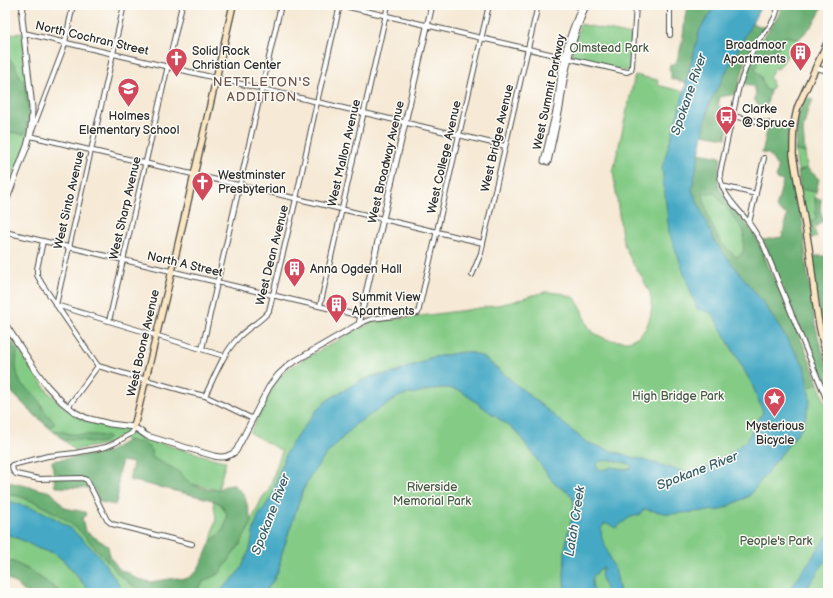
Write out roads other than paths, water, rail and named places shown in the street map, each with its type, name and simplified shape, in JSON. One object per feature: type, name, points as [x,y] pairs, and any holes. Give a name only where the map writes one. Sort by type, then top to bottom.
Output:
[{"type":"main road","name":"West Boone Avenue","points":[[134,427],[172,271],[233,5]]},
{"type":"main road","points":[[828,41],[798,106],[795,115],[793,140],[793,155],[818,313],[828,360]]},
{"type":"street","points":[[23,5],[22,12],[32,108],[30,136]]},
{"type":"street","points":[[5,204],[65,42],[73,5]]},
{"type":"street","name":"West Sinto Avenue","points":[[56,305],[124,5]]},
{"type":"street","name":"West Sharp Avenue","points":[[110,321],[182,5]]},
{"type":"street","points":[[202,349],[281,5]]},
{"type":"street","points":[[340,5],[625,72],[629,72],[632,69],[636,5]]},
{"type":"street","name":"West Dean Avenue","points":[[205,396],[224,356],[237,338],[266,316],[269,311],[340,5]]},
{"type":"street","name":"West Mallon Avenue","points":[[320,306],[388,5]]},
{"type":"street","name":"West Broadway Avenue","points":[[359,324],[432,5]]},
{"type":"street","name":"West College Avenue","points":[[359,324],[371,320],[418,313],[489,5]]},
{"type":"street","name":"West Bridge Avenue","points":[[472,275],[483,244],[538,5]]},
{"type":"street","name":"West Summit Parkway","points":[[567,58],[572,31],[582,5]]},
{"type":"street","name":"West Summit Parkway","points":[[546,162],[557,107],[560,80],[586,5]]},
{"type":"street","points":[[670,5],[670,35]]},
{"type":"street","points":[[779,5],[773,22],[756,43],[750,54],[739,86],[720,173],[720,180],[726,194],[749,223],[763,244],[828,405]]},
{"type":"street","name":"North Cochran Street","points":[[24,33],[505,146]]},
{"type":"street","points":[[816,68],[828,71]]},
{"type":"street","points":[[733,116],[770,124]]},
{"type":"street","points":[[30,136],[342,209],[483,244]]},
{"type":"street","points":[[749,223],[764,158]]},
{"type":"street","points":[[722,186],[756,194]]},
{"type":"street","name":"North A Street","points":[[5,232],[361,316]]},
{"type":"street","points":[[43,241],[37,275],[98,366],[205,396],[253,418]]},
{"type":"street","points":[[56,305],[224,356]]},
{"type":"street","points":[[5,324],[40,376],[55,395],[76,413],[86,418],[110,424],[134,427],[147,436],[214,456],[227,457],[236,451],[271,384],[284,369],[290,364],[359,324]]},
{"type":"street","points":[[68,407],[98,366]]},
{"type":"street","name":"West Boone Avenue","points":[[134,427],[132,434],[115,444],[75,453],[48,456],[12,465],[13,471],[16,474],[39,479],[82,478],[87,480],[108,520],[112,524],[192,544]]},
{"type":"water","points":[[716,5],[760,5],[760,8],[709,104],[692,190],[715,242],[764,304],[804,365],[810,400],[803,426],[749,496],[720,510],[669,514],[644,509],[639,515],[629,518],[615,528],[609,524],[604,524],[601,529],[602,539],[616,572],[620,593],[607,593],[601,575],[602,571],[604,570],[603,566],[602,569],[598,570],[592,579],[594,593],[565,593],[565,549],[572,518],[574,504],[573,498],[569,493],[553,482],[517,432],[461,391],[440,388],[400,396],[356,424],[326,455],[311,475],[303,490],[282,553],[279,569],[273,581],[264,593],[218,593],[241,569],[250,549],[258,517],[272,496],[286,453],[316,411],[329,399],[358,382],[374,376],[395,373],[423,362],[429,358],[463,352],[473,353],[483,357],[586,442],[611,451],[685,472],[714,466],[746,441],[763,412],[752,384],[712,313],[697,309],[669,232],[662,168],[700,29]],"holes":[[[610,460],[626,463],[632,466],[632,468],[624,470],[611,467],[599,470],[596,466],[598,462]]]},
{"type":"water","points":[[5,500],[41,511],[71,529],[98,554],[125,593],[91,593],[74,572],[59,557],[51,552],[39,549],[5,534]]},
{"type":"water","points":[[828,535],[828,557],[809,585],[802,593],[785,593],[791,587]]},
{"type":"place","name":"Broadmoor Apartments","points":[[801,72]]},
{"type":"place","name":"Solid Rock Christian Center","points":[[176,78]]},
{"type":"place","name":"Holmes Elementary School","points":[[129,108]]},
{"type":"place","name":"Clarke @ Spruce","points":[[726,136]]},
{"type":"place","name":"Westminster Presbyterian","points":[[203,202]]},
{"type":"place","name":"Anna Ogden Hall","points":[[294,288]]},
{"type":"place","name":"Summit View Apartments","points":[[336,324]]},
{"type":"place","name":"Mysterious Bicycle","points":[[775,418]]},
{"type":"district","name":"NETTLETON'S ADDITION","points":[[262,88]]},
{"type":"park label","name":"Olmstead Park","points":[[609,48]]},
{"type":"park label","name":"High Bridge Park","points":[[678,396]]},
{"type":"park label","name":"Riverside Memorial Park","points":[[432,494]]},
{"type":"park label","name":"People's Park","points":[[776,541]]},
{"type":"water label","name":"Spokane River","points":[[688,94]]},
{"type":"water label","name":"Spokane River","points":[[697,470]]},
{"type":"water label","name":"Spokane River","points":[[270,514]]},
{"type":"water label","name":"Latah Creek","points":[[574,521]]}]
